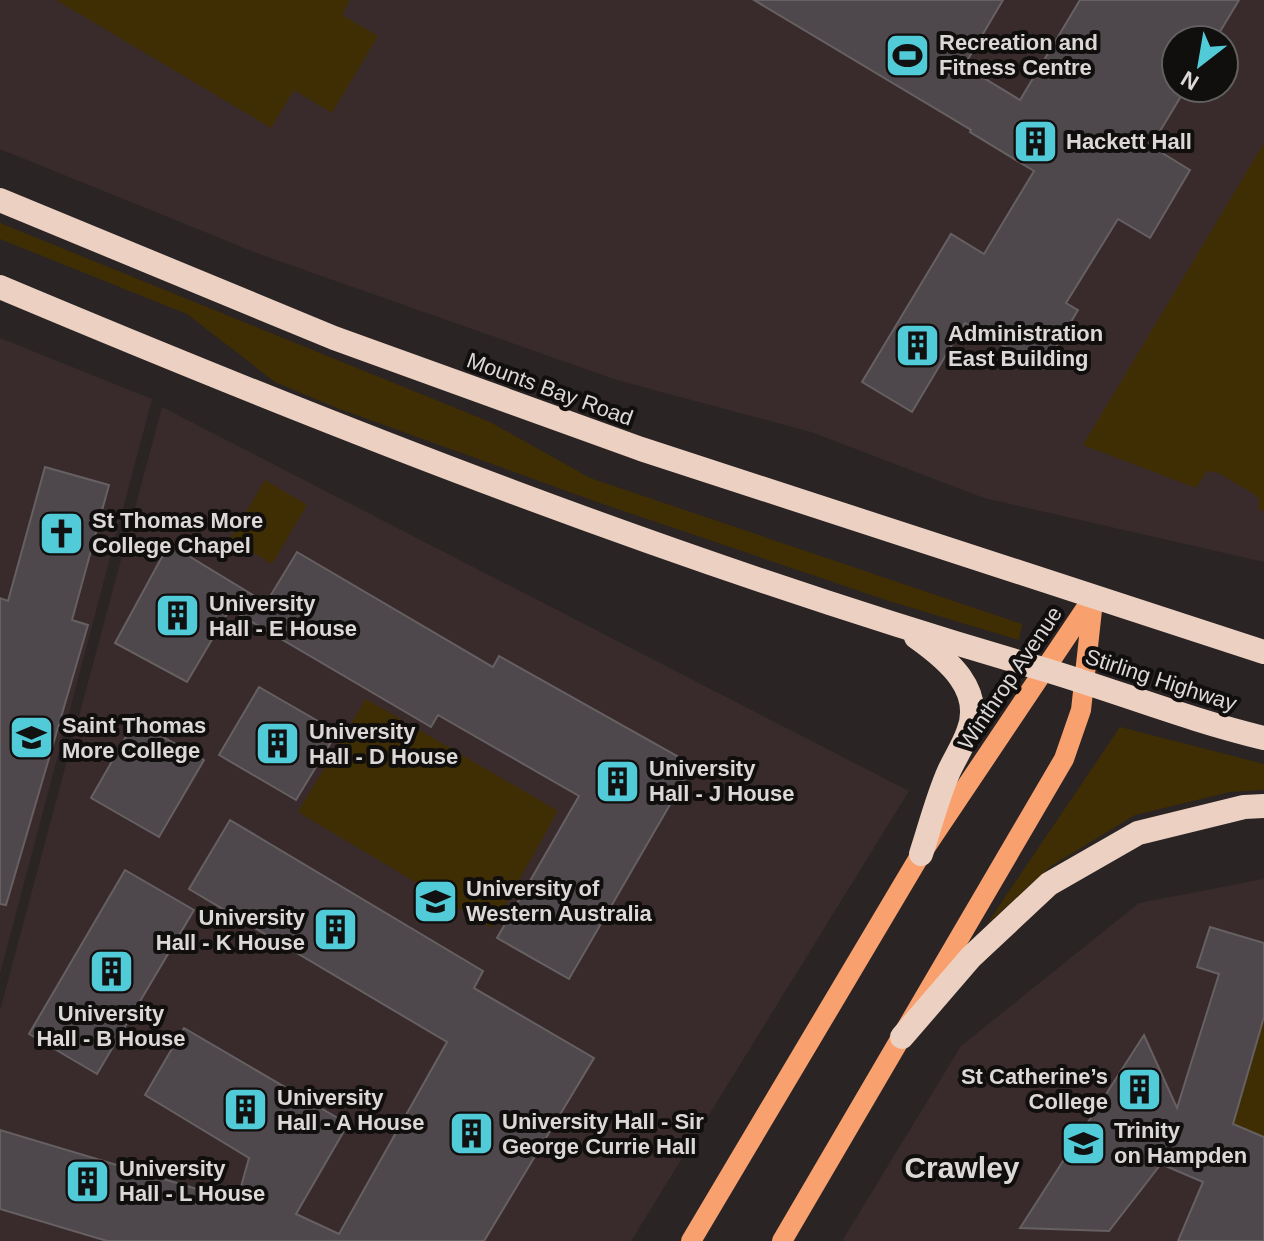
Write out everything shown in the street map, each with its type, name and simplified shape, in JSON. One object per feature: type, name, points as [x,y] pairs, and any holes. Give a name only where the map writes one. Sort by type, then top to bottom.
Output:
[{"type":"highway","name":"Mounts Bay Road","points":[[0,200],[334,338],[473,389],[641,449],[1094,596]]},
{"type":"highway","points":[[0,287],[232,383],[620,531],[900,625],[1043,669]]},
{"type":"highway","points":[[1094,596],[1264,652]]},
{"type":"highway","points":[[900,625],[953,667],[971,696],[970,729],[948,774],[921,854]]},
{"type":"highway","name":"Stirling Highway","points":[[1043,669],[1264,738]]},
{"type":"highway","points":[[902,1037],[971,957],[1049,884],[1138,833],[1244,807],[1264,806]]},
{"type":"main road","name":"Winthrop Avenue","points":[[691,1241],[921,854],[1094,596]]},
{"type":"main road","name":"Winthrop Avenue","points":[[782,1241],[1064,759],[1081,710],[1094,596]]},
{"type":"shaded area","points":[[0,0],[1264,0],[1264,562],[984,498],[811,432],[617,380],[259,254],[0,149]]},
{"type":"shaded area","points":[[56,0],[350,0],[342,15],[378,36],[332,113],[294,90],[271,128]]},
{"type":"shaded area","points":[[1264,143],[1264,511],[1259,510],[1259,499],[1254,494],[1218,473],[1207,471],[1196,488],[1083,445]]},
{"type":"shaded area","points":[[0,223],[490,422],[590,478],[1022,624],[1019,640],[889,601],[597,502],[337,408],[275,382],[187,314],[0,239]]},
{"type":"shaded area","name":"Saint Thomas More College","points":[[0,338],[152,399],[0,974]]},
{"type":"shaded area","name":"University of Western Australia","points":[[162,407],[909,791],[631,1241],[0,1241],[0,1010]]},
{"type":"shaded area","points":[[265,480],[307,505],[272,564],[230,539]]},
{"type":"shaded area","points":[[366,699],[558,811],[492,928],[298,812]]},
{"type":"shaded area","points":[[1120,727],[1264,764],[1264,790],[1230,792],[1135,815],[1051,866],[987,924]]},
{"type":"shaded area","name":"Trinity on Hampden","points":[[1264,879],[1264,1241],[842,1241],[961,1046],[1139,903]]},
{"type":"shaded area","points":[[1264,1003],[1264,1137],[1221,1119],[1241,1097],[1262,1024]]},
{"type":"building","points":[[754,0],[1003,0],[964,66],[1020,100],[1080,0],[1239,0],[1225,24],[1160,24],[1160,104],[1176,104],[1151,146],[1190,170],[1150,238],[1118,219],[1066,303],[1078,310],[1043,369],[965,323],[912,412],[862,382],[951,234],[984,254],[1034,171]]},
{"type":"building","points":[[45,467],[109,485],[72,620],[88,625],[6,905],[0,904],[0,598],[8,601]]},
{"type":"building","name":"University Hall - J House","points":[[169,544],[266,603],[297,552],[493,667],[499,656],[693,765],[569,979],[497,938],[579,796],[438,715],[431,727],[230,609],[187,682],[115,643]]},
{"type":"building","name":"University Hall - D House","points":[[259,687],[337,732],[296,800],[219,755]]},
{"type":"building","points":[[135,721],[204,760],[159,837],[91,798]]},
{"type":"building","points":[[230,820],[483,971],[474,988],[594,1058],[484,1241],[107,1241],[0,1209],[0,1130],[237,1201],[249,1158],[145,1095],[184,1028],[348,1124],[296,1214],[339,1234],[447,1042],[189,889]]},
{"type":"building","name":"University Hall - B House","points":[[125,870],[194,910],[97,1074],[29,1034]]},
{"type":"building","name":"St Catherine’s College","points":[[1210,927],[1264,943],[1264,1017],[1233,1124],[1264,1137],[1264,1241],[1178,1241],[1203,1182],[1161,1164],[1109,1231],[1020,1228],[1144,1035],[1177,1108],[1219,974],[1197,967]]},
{"type":"place","name":"Recreation and Fitness Centre","points":[[908,55]]},
{"type":"place","name":"Hackett Hall","points":[[1035,141]]},
{"type":"place","name":"Administration East Building","points":[[917,346]]},
{"type":"place","name":"St Thomas More College Chapel","points":[[61,533]]},
{"type":"place","name":"University Hall - E House","points":[[178,616]]},
{"type":"place","name":"Saint Thomas More College","points":[[31,738]]},
{"type":"place","name":"University Hall - D House","points":[[278,744]]},
{"type":"place","name":"University Hall - J House","points":[[618,781]]},
{"type":"place","name":"University of Western Australia","points":[[435,901]]},
{"type":"place","name":"University Hall - K House","points":[[336,930]]},
{"type":"place","name":"University Hall - B House","points":[[111,972]]},
{"type":"place","name":"St Catherine’s College","points":[[1139,1089]]},
{"type":"place","name":"University Hall - A House","points":[[246,1110]]},
{"type":"place","name":"University Hall - Sir George Currie Hall","points":[[471,1134]]},
{"type":"place","name":"Trinity on Hampden","points":[[1083,1143]]},
{"type":"place","name":"University Hall - L House","points":[[88,1181]]},
{"type":"district","name":"Crawley","points":[[962,1167]]}]
